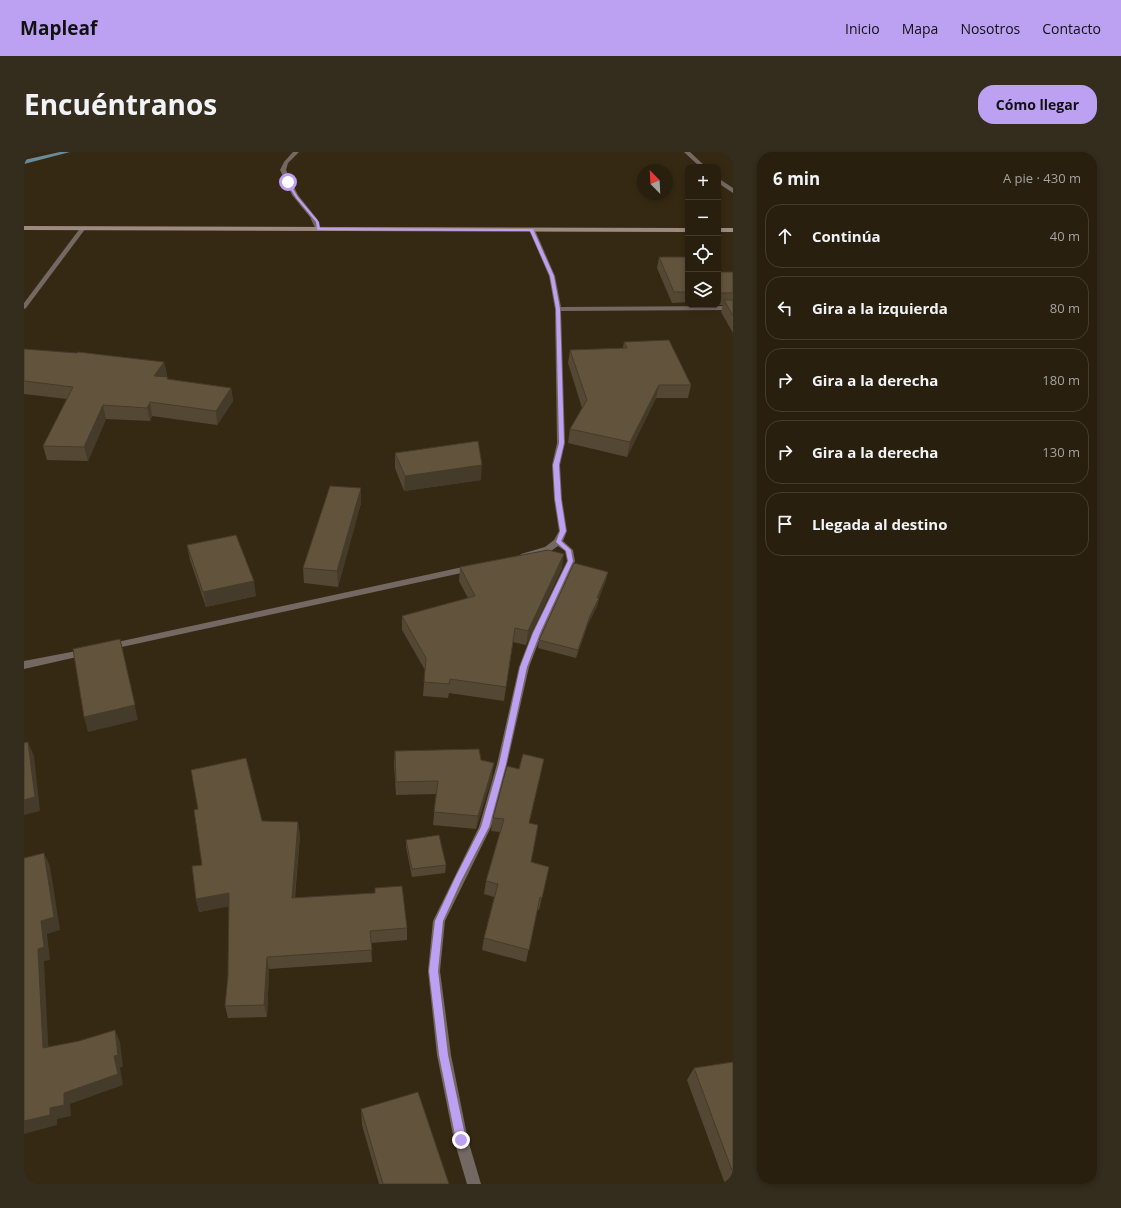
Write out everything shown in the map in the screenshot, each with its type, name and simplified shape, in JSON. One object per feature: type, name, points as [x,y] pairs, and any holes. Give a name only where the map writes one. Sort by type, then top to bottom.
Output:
[{"type":"main road","points":[[24,228],[685,230]]},
{"type":"main road","points":[[721,230],[733,230]]},
{"type":"street","points":[[296,152],[286,163],[283,170],[294,192],[317,222],[318,229]]},
{"type":"street","points":[[687,152],[700,164]]},
{"type":"street","points":[[721,182],[733,191]]},
{"type":"street","points":[[24,306],[83,228]]},
{"type":"street","points":[[519,557],[548,549],[558,542],[563,531],[558,499],[556,465],[561,443],[558,309],[552,276],[532,230]]},
{"type":"street","points":[[558,309],[733,308]]},
{"type":"street","points":[[474,1184],[461,1140],[444,1055],[434,971],[439,921],[485,827],[502,764],[524,667],[537,633],[570,561],[568,550],[558,542]]},
{"type":"street","points":[[24,666],[481,566]]},
{"type":"building","points":[[659,257],[685,257],[685,292],[674,292]]},
{"type":"building","points":[[721,272],[733,272],[733,293],[721,293]]},
{"type":"building","points":[[724,300],[733,300],[733,316]]},
{"type":"building","points":[[669,340],[691,385],[659,385],[630,442],[570,429],[587,400],[570,350],[627,348],[624,342]]},
{"type":"building","points":[[24,349],[78,352],[164,362],[154,376],[231,388],[216,411],[150,402],[147,408],[103,405],[84,447],[43,446],[73,387],[24,381]]},
{"type":"building","points":[[478,441],[482,465],[405,476],[395,453]]},
{"type":"building","points":[[330,486],[361,488],[337,571],[303,568]]},
{"type":"building","points":[[236,535],[254,581],[203,592],[187,545]]},
{"type":"building","points":[[548,550],[564,554],[528,631],[515,628],[506,687],[450,679],[449,684],[424,682],[426,658],[402,616],[475,596],[460,567]]},
{"type":"building","points":[[574,563],[608,572],[578,650],[539,640]]},
{"type":"building","points":[[120,639],[135,705],[84,717],[73,649]]},
{"type":"building","points":[[28,742],[35,797],[24,800],[24,743]]},
{"type":"building","points":[[479,749],[481,760],[494,763],[478,816],[434,812],[438,781],[396,782],[395,751]]},
{"type":"building","points":[[523,754],[544,759],[529,823],[538,825],[531,862],[549,867],[542,898],[540,897],[529,950],[484,938],[498,884],[486,881],[504,819],[493,818],[507,766],[519,769]]},
{"type":"building","points":[[246,758],[262,821],[298,822],[292,898],[375,893],[375,888],[402,886],[407,928],[370,931],[372,950],[267,957],[264,1005],[225,1006],[228,976],[229,893],[196,899],[192,866],[202,865],[194,810],[198,809],[191,770]]},
{"type":"building","points":[[439,835],[446,865],[412,869],[406,840]]},
{"type":"building","points":[[44,853],[54,917],[41,921],[44,947],[38,949],[43,1048],[79,1041],[115,1030],[118,1055],[114,1056],[118,1074],[64,1093],[64,1105],[50,1108],[50,1115],[24,1121],[24,858]]},
{"type":"building","points":[[733,1062],[733,1173],[694,1068]]},
{"type":"building","points":[[418,1092],[449,1184],[383,1184],[361,1109]]},
{"type":"waterway","points":[[24,162],[67,152]]},
{"type":"route","points":[[288,182],[297,198],[317,222],[318,229],[532,230],[552,276],[558,309],[561,443],[556,465],[558,499],[563,531],[558,542],[568,550],[570,561],[537,633],[524,667],[502,764],[485,827],[439,921],[434,971],[444,1055],[461,1140]]}]
